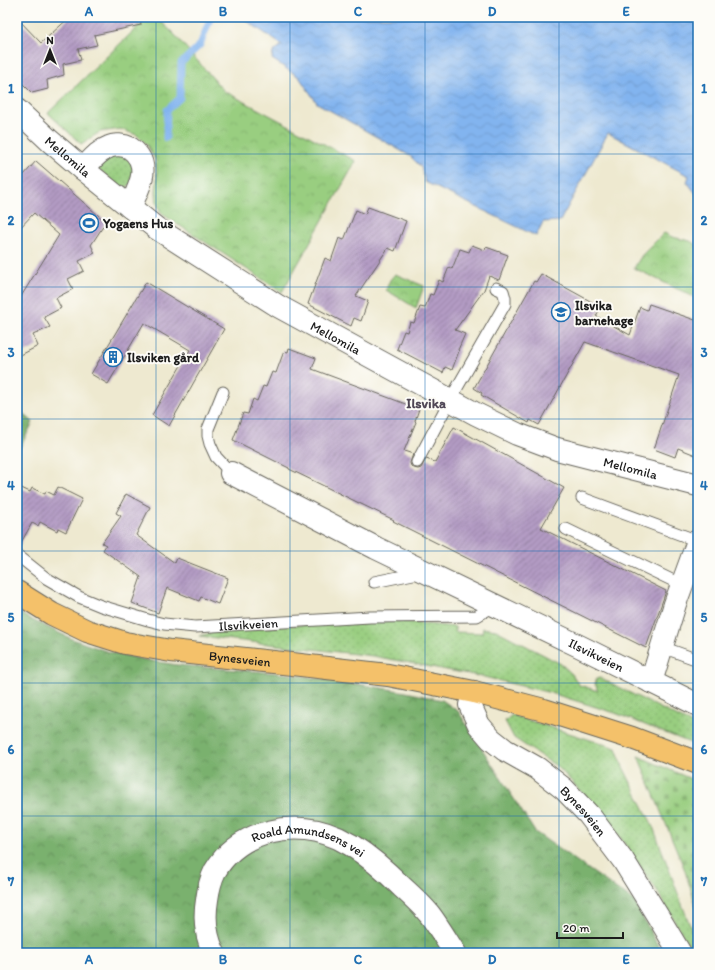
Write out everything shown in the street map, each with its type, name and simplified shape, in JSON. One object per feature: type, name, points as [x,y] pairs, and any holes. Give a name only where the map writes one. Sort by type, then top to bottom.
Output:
[{"type":"main road","name":"Bynesveien","points":[[17,592],[52,614],[88,631],[125,643],[171,651],[388,676],[474,692],[544,710],[632,738],[698,763]]},
{"type":"street","name":"Mellomila","points":[[17,110],[50,141],[156,228],[278,306],[476,414],[517,434],[557,449],[698,485]]},
{"type":"street","points":[[83,169],[101,151],[110,146],[120,145],[128,147],[136,153],[140,159],[142,167],[142,177],[140,186],[130,207]]},
{"type":"street","name":"Ilsvikveien","points":[[231,473],[376,548],[698,705]]},
{"type":"street","points":[[651,682],[682,585],[698,541]]},
{"type":"street","name":"Bynesveien","points":[[474,692],[470,705],[479,725],[491,739],[505,750],[536,768],[564,789],[589,815],[623,860],[680,953]]},
{"type":"street","name":"Roald Amundsens vei","points":[[214,953],[207,934],[205,913],[208,892],[214,872],[226,856],[236,847],[249,839],[280,829],[296,828],[317,830],[339,838],[360,851],[385,870],[431,916],[455,953]]},
{"type":"lane","points":[[417,462],[450,400],[505,304],[503,291],[496,288]]},
{"type":"lane","points":[[223,392],[208,429],[208,436],[216,457],[231,473]]},
{"type":"lane","points":[[582,498],[698,541]]},
{"type":"lane","points":[[566,529],[682,585]]},
{"type":"lane","name":"Ilsvikveien","points":[[17,555],[46,578],[79,597],[101,606],[164,624],[195,627],[370,617],[477,616],[494,606]]},
{"type":"lane","points":[[374,582],[425,572]]},
{"type":"lane","points":[[662,647],[698,660]]},
{"type":"green space","points":[[148,17],[156,17],[174,34],[224,91],[356,161],[282,292],[162,214],[157,204],[156,161],[147,145],[137,135],[120,129],[100,132],[81,144],[48,113]]},
{"type":"green space","points":[[117,152],[134,164],[131,184],[123,189],[96,167]]},
{"type":"green space","points":[[664,233],[672,237],[690,241],[698,246],[698,299],[634,268],[642,255]]},
{"type":"green space","points":[[395,274],[424,286],[416,308],[386,290],[390,280]]},
{"type":"green space","points":[[17,408],[33,422],[17,454]]},
{"type":"green space","points":[[17,611],[28,618],[72,639],[106,651],[146,660],[177,665],[288,674],[406,692],[442,700],[458,711],[535,832],[634,901],[662,953],[17,953]]},
{"type":"green space","points":[[398,621],[455,627],[455,632],[482,633],[483,628],[496,630],[561,664],[572,674],[579,685],[598,691],[595,684],[596,679],[600,678],[698,727],[698,746],[615,713],[551,693],[484,677],[373,656],[199,636],[222,630],[347,622]]},
{"type":"green space","points":[[512,715],[616,748],[623,767],[652,824],[698,947],[698,953],[693,953],[656,889],[612,826],[559,768],[514,738],[505,721]]},
{"type":"green space","points":[[638,756],[698,782],[698,912],[684,868]]},
{"type":"water","points":[[241,17],[698,17],[698,196],[687,182],[689,176],[608,133],[560,221],[543,222],[536,236],[425,182],[421,167],[410,156],[317,103],[299,77],[272,59],[273,52],[282,45]]},
{"type":"building","points":[[70,17],[140,17],[141,25],[94,35],[97,45],[78,49],[81,60],[63,64],[64,75],[47,80],[48,89],[32,93],[17,78],[17,18],[41,43]]},
{"type":"building","points":[[36,161],[106,222],[91,245],[95,253],[79,261],[84,271],[68,279],[73,289],[56,298],[61,308],[44,317],[50,327],[33,335],[38,346],[17,357],[17,303],[59,235],[34,213],[17,231],[17,183]]},
{"type":"building","points":[[368,207],[406,221],[395,251],[388,248],[356,296],[368,301],[361,321],[354,318],[351,326],[308,304],[325,258],[331,261],[339,238],[344,240],[356,210],[365,214]]},
{"type":"building","points":[[472,245],[485,250],[486,247],[508,255],[499,280],[489,276],[484,290],[455,330],[465,334],[452,370],[445,367],[443,373],[397,349],[404,331],[407,332],[410,322],[414,323],[420,307],[425,308],[430,294],[433,295],[439,280],[443,282],[449,267],[452,269],[460,249],[469,252]]},
{"type":"building","points":[[541,274],[601,307],[596,316],[630,335],[640,307],[647,310],[649,304],[698,321],[698,456],[678,448],[675,457],[654,449],[679,375],[585,342],[539,425],[530,420],[529,423],[481,395],[482,393],[474,388],[534,281],[536,282]]},
{"type":"building","name":"Ilsviken gård","points":[[146,282],[224,329],[169,426],[152,415],[190,350],[144,323],[108,384],[91,374]]},
{"type":"building","points":[[289,348],[316,358],[312,369],[419,409],[416,422],[404,451],[413,454],[410,463],[414,468],[421,468],[426,459],[435,462],[454,427],[564,488],[541,528],[666,591],[646,648],[233,440],[243,413],[248,414],[253,399],[257,401],[263,386],[266,387],[272,372],[276,373],[284,351],[288,352]]},
{"type":"building","points":[[17,486],[30,492],[32,488],[45,494],[46,491],[54,495],[58,487],[82,499],[66,532],[58,528],[57,531],[40,522],[38,526],[32,523],[17,548]]},
{"type":"building","points":[[126,494],[150,507],[136,535],[175,563],[177,558],[228,578],[218,604],[201,597],[199,601],[167,588],[158,613],[132,603],[141,577],[103,550],[106,545],[102,543],[121,516],[116,513]]},
{"type":"waterway","points":[[166,138],[167,110],[180,98],[181,63],[200,45],[211,17]]},
{"type":"place","name":"Yogaens Hus","points":[[89,223]]},
{"type":"place","name":"Ilsvika barnehage","points":[[561,312]]},
{"type":"place","name":"Ilsviken gård","points":[[113,357]]},
{"type":"district","name":"Ilsvika","points":[[426,403]]}]
